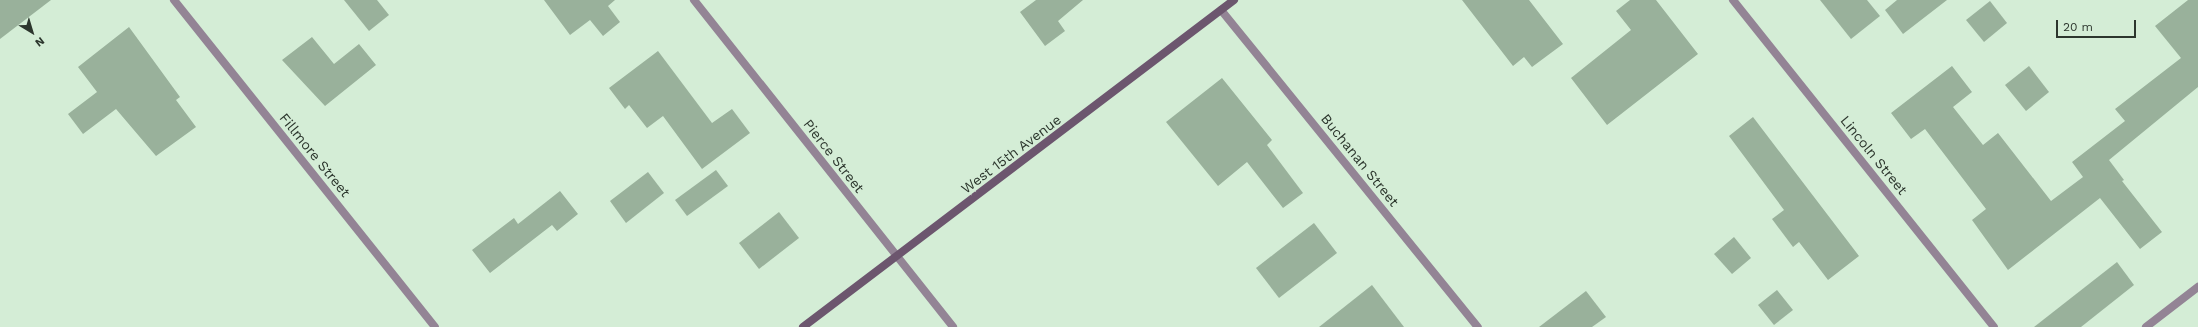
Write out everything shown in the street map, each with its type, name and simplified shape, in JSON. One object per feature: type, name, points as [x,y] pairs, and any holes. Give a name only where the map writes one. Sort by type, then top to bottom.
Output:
[{"type":"main road","name":"West 15th Avenue","points":[[803,327],[1234,0]]},
{"type":"street","name":"Fillmore Street","points":[[174,0],[435,327]]},
{"type":"street","name":"Pierce Street","points":[[694,0],[953,327]]},
{"type":"street","name":"Lincoln Street","points":[[1733,0],[1994,327]]},
{"type":"street","name":"Buchanan Street","points":[[1221,10],[1478,327]]},
{"type":"street","points":[[2146,327],[2198,287]]},
{"type":"building","points":[[0,0],[51,0],[0,39]]},
{"type":"building","points":[[344,0],[377,0],[389,15],[369,31]]},
{"type":"building","points":[[544,0],[615,0],[608,6],[620,22],[603,36],[590,20],[570,35]]},
{"type":"building","points":[[1036,0],[1083,0],[1058,21],[1065,31],[1045,46],[1020,12]]},
{"type":"building","points":[[1462,0],[1529,0],[1563,44],[1532,67],[1524,57],[1513,66]]},
{"type":"building","points":[[1630,0],[1656,0],[1698,54],[1607,125],[1571,78],[1631,30],[1616,11]]},
{"type":"building","points":[[1820,0],[1867,0],[1880,16],[1851,39]]},
{"type":"building","points":[[1897,0],[1947,0],[1903,34],[1885,10]]},
{"type":"building","points":[[2188,0],[2198,0],[2198,87],[2109,160],[2124,180],[2122,181],[2162,232],[2140,249],[2100,198],[2008,270],[1972,220],[1986,209],[1925,129],[1911,139],[1891,113],[1952,66],[1972,92],[1953,107],[1983,145],[1998,133],[2051,201],[2083,177],[2072,162],[2125,121],[2115,109],[2181,58],[2155,26]]},
{"type":"building","points":[[1990,1],[2007,23],[1984,42],[1966,20]]},
{"type":"building","points":[[129,27],[180,97],[176,100],[196,127],[156,156],[116,109],[83,134],[68,114],[97,92],[78,67]]},
{"type":"building","points":[[312,37],[334,64],[359,44],[376,65],[325,106],[282,60]]},
{"type":"building","points":[[658,51],[712,123],[732,109],[750,133],[702,169],[663,116],[647,128],[629,105],[625,109],[609,88]]},
{"type":"building","points":[[2029,66],[2049,92],[2026,111],[2005,85]]},
{"type":"building","points":[[1222,78],[1272,140],[1267,145],[1303,193],[1283,208],[1247,162],[1218,186],[1166,122]]},
{"type":"building","points":[[1753,117],[1859,256],[1828,280],[1799,242],[1793,247],[1772,219],[1784,210],[1729,136]]},
{"type":"building","points":[[716,170],[728,186],[687,216],[675,200]]},
{"type":"building","points":[[648,172],[664,193],[626,223],[610,201]]},
{"type":"building","points":[[560,191],[578,214],[557,231],[552,225],[490,273],[472,250],[514,218],[518,224]]},
{"type":"building","points":[[779,212],[799,238],[759,269],[739,243]]},
{"type":"building","points":[[1314,223],[1337,253],[1279,298],[1256,268]]},
{"type":"building","points":[[1734,237],[1751,258],[1732,274],[1714,254]]},
{"type":"building","points":[[2117,262],[2134,285],[2081,327],[2034,327]]},
{"type":"building","points":[[1372,285],[1404,327],[1319,327]]},
{"type":"building","points":[[1777,290],[1793,310],[1774,325],[1758,305]]},
{"type":"building","points":[[1586,291],[1606,317],[1592,327],[1539,327]]}]
